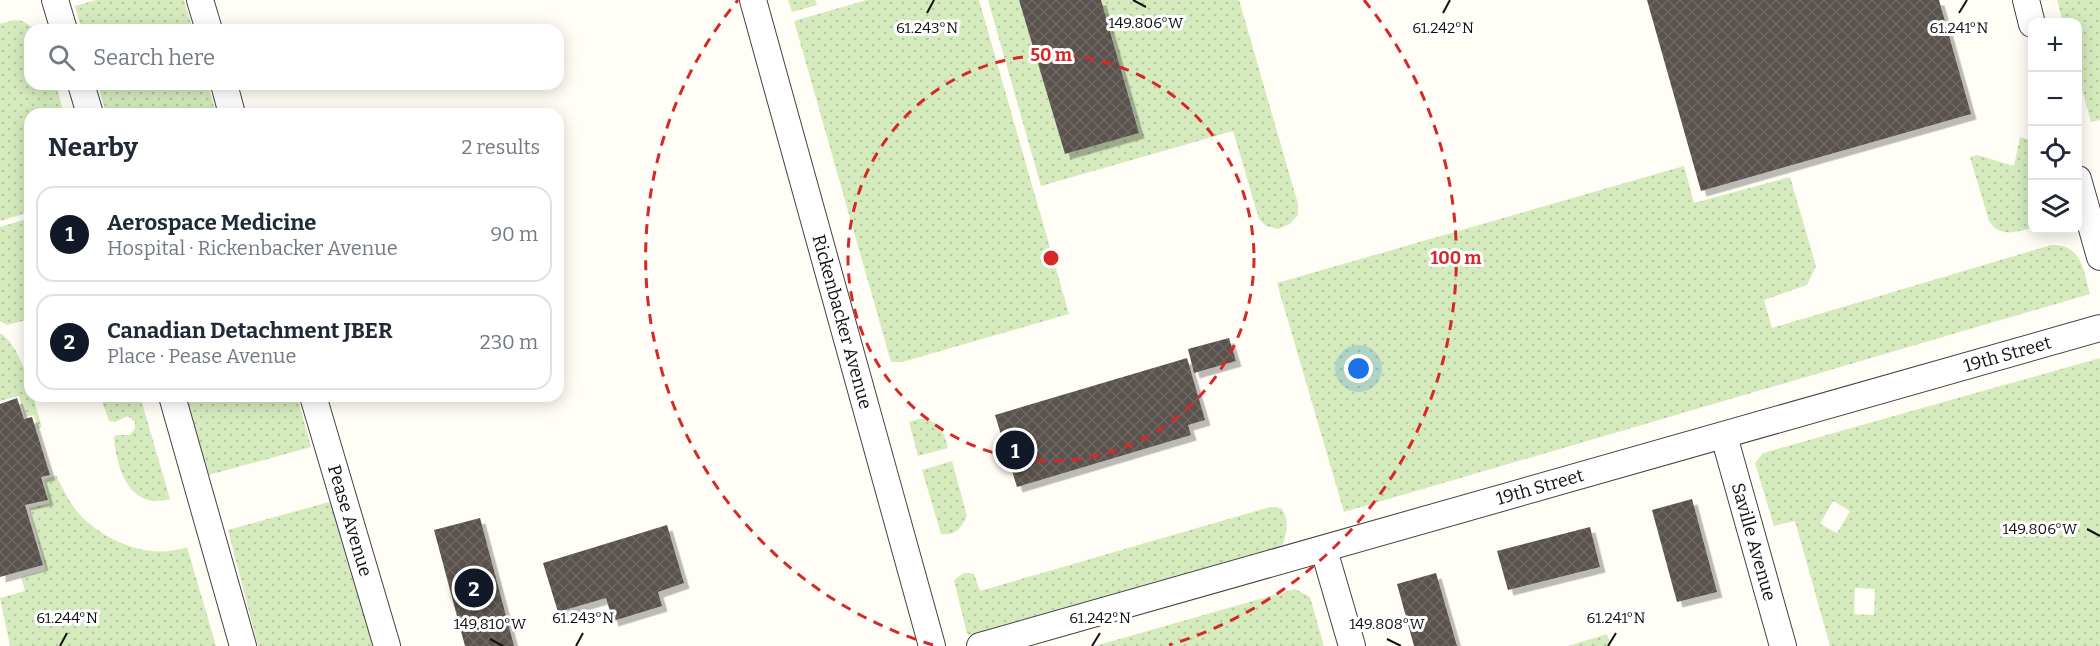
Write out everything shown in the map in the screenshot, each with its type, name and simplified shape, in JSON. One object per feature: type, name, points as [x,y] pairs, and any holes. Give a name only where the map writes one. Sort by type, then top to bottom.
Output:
[{"type":"street","points":[[56,0],[62,24]]},
{"type":"street","points":[[201,0],[207,24]]},
{"type":"street","name":"Rickenbacker Avenue","points":[[753,0],[777,78],[932,646]]},
{"type":"street","points":[[2026,0],[2030,18]]},
{"type":"street","points":[[83,90],[88,108]]},
{"type":"street","points":[[226,90],[230,108]]},
{"type":"street","points":[[2078,180],[2100,257]]},
{"type":"street","name":"19th Street","points":[[980,646],[2100,328]]},
{"type":"street","points":[[174,402],[243,646]]},
{"type":"street","name":"Pease Avenue","points":[[315,402],[387,646]]},
{"type":"street","name":"Saville Avenue","points":[[1724,436],[1783,646]]},
{"type":"street","points":[[1324,550],[1352,646]]},
{"type":"green space","points":[[96,0],[184,0],[191,24],[80,24],[75,6]]},
{"type":"green space","points":[[788,0],[815,0],[817,5],[792,12]]},
{"type":"green space","points":[[867,0],[979,0],[1069,314],[902,362],[891,362],[794,21]]},
{"type":"green space","points":[[988,0],[1019,0],[1065,154],[1139,132],[1101,0],[1239,0],[1298,204],[1298,215],[1290,224],[1278,229],[1266,226],[1259,219],[1233,131],[1041,186]]},
{"type":"green space","points":[[2057,0],[2100,0],[2100,120],[2091,122],[2082,89],[2082,18],[2062,18]]},
{"type":"green space","points":[[14,20],[27,24],[24,24],[24,90],[58,90],[62,108],[24,108],[24,214],[0,221],[0,24]]},
{"type":"green space","points":[[100,90],[210,90],[214,108],[104,108]]},
{"type":"green space","points":[[2020,137],[2028,140],[2028,229],[2003,232],[1989,221],[1970,157],[1977,155],[2014,166]]},
{"type":"green space","points":[[1684,166],[1694,203],[1790,177],[1816,266],[1807,285],[1764,300],[1772,328],[2051,245],[2061,246],[2075,253],[2083,267],[2090,294],[1344,512],[1277,283]]},
{"type":"green space","points":[[24,220],[24,321],[7,325],[0,321],[0,227]]},
{"type":"green space","points":[[0,333],[16,350],[22,363],[24,402],[35,402],[42,427],[38,429],[34,415],[25,417],[19,396],[0,401]]},
{"type":"green space","points":[[2100,358],[2100,646],[1830,646],[1795,521],[1774,526],[1755,463],[1763,453]],"holes":[[[1833,501],[1850,511],[1837,533],[1820,524]],[[1855,588],[1875,589],[1874,615],[1854,614]]]},
{"type":"green space","points":[[102,402],[142,402],[170,499],[156,501],[145,499],[128,485],[118,463],[114,438],[116,435],[130,435],[135,428],[135,422],[128,416],[115,422],[109,421]]},
{"type":"green space","points":[[187,402],[299,402],[311,447],[209,475]]},
{"type":"green space","points":[[918,419],[931,421],[939,426],[948,448],[918,456],[909,422]]},
{"type":"green space","points":[[952,461],[967,516],[957,531],[941,534],[922,470]]},
{"type":"green space","points":[[56,475],[76,511],[103,534],[144,550],[173,551],[187,547],[216,646],[10,646],[0,598],[25,591],[21,577],[46,570],[29,508],[50,503],[44,480]]},
{"type":"green space","points":[[329,502],[334,511],[373,646],[258,646],[228,530]]},
{"type":"green space","points":[[1270,507],[1281,508],[1287,521],[1283,544],[1275,550],[973,636],[967,634],[954,580],[964,573],[974,574],[980,591]]},
{"type":"green space","points":[[1295,589],[1310,597],[1324,646],[1095,646]]},
{"type":"green space","points":[[1607,634],[1611,646],[1568,646]]},
{"type":"building","points":[[1019,0],[1101,0],[1139,133],[1065,154]]},
{"type":"building","points":[[1647,0],[1939,0],[1971,114],[1701,191]]},
{"type":"building","points":[[1229,338],[1236,361],[1194,373],[1188,349]]},
{"type":"building","points":[[1187,358],[1205,420],[1188,425],[1191,435],[1017,487],[995,415]]},
{"type":"building","points":[[17,398],[24,419],[32,417],[50,475],[41,477],[48,500],[25,505],[43,565],[0,577],[0,404]]},
{"type":"building","points":[[1692,499],[1717,592],[1677,602],[1652,510]]},
{"type":"building","points":[[480,518],[514,646],[465,646],[434,530]]},
{"type":"building","points":[[667,525],[684,583],[658,592],[662,606],[613,621],[606,598],[558,612],[543,563]]},
{"type":"building","points":[[1590,527],[1600,567],[1508,590],[1497,551]]},
{"type":"building","points":[[1436,573],[1457,646],[1414,646],[1397,584]]},
{"type":"place","name":"Aerospace Medicine","points":[[1015,450]]},
{"type":"place","name":"Canadian Detachment JBER","points":[[474,588]]}]
